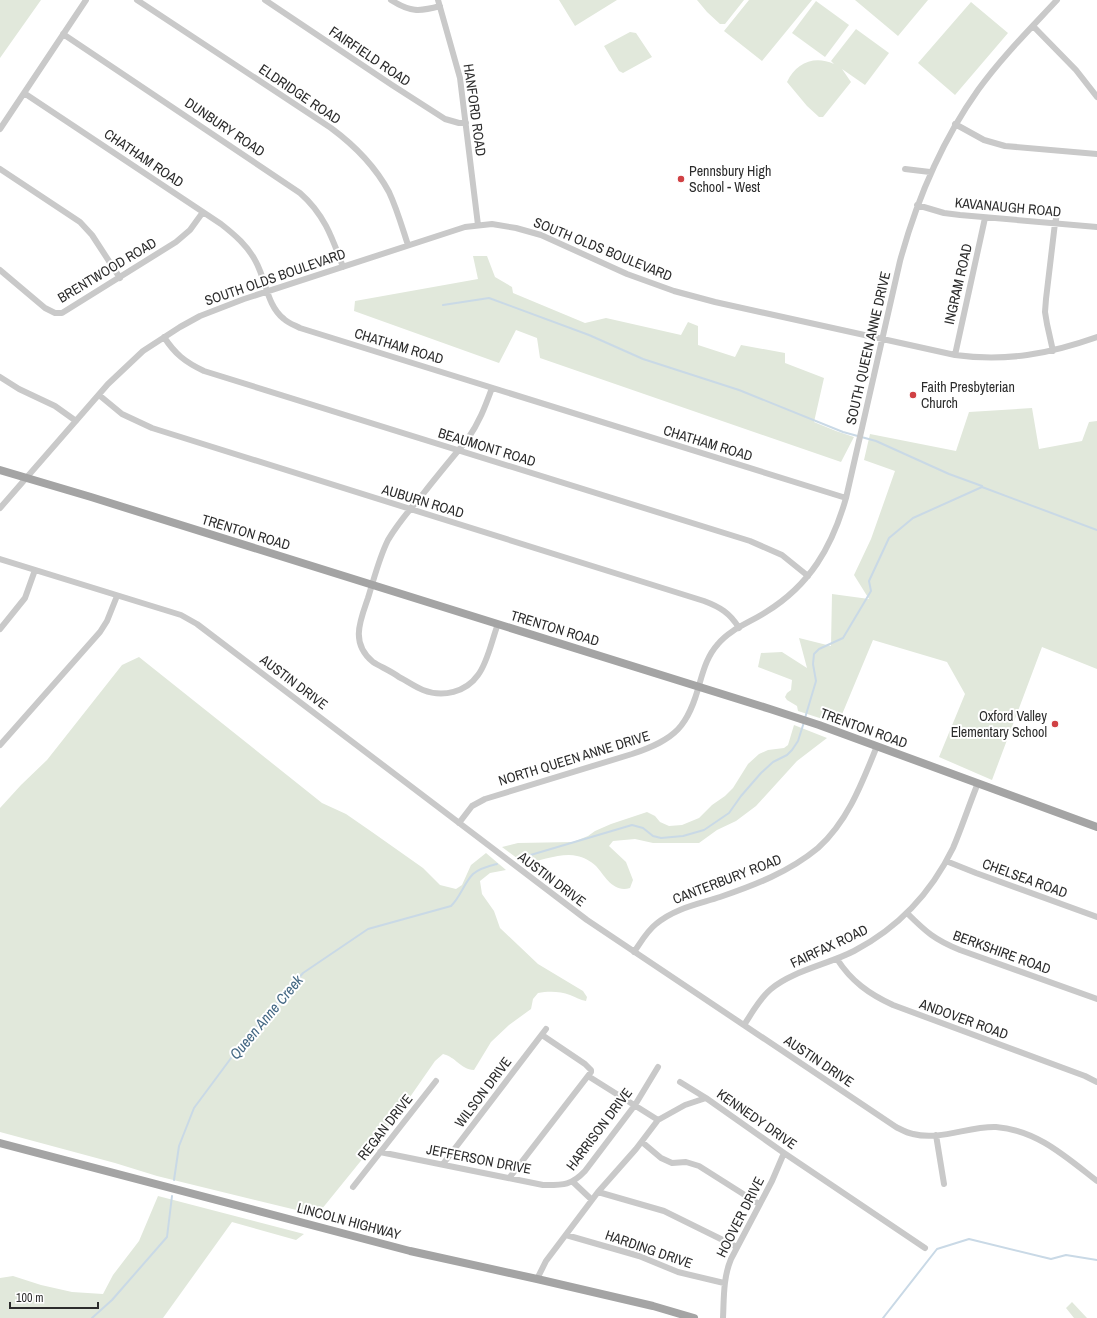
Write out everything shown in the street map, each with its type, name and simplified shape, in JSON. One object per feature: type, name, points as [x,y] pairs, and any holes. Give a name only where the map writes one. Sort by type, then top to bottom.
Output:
[{"type":"main road","name":"TRENTON ROAD","points":[[0,470],[799,718],[1097,826]]},
{"type":"main road","name":"LINCOLN HIGHWAY","points":[[0,1143],[410,1251],[665,1309],[694,1318]]},
{"type":"street","points":[[0,129],[86,0]]},
{"type":"street","name":"ELDRIDGE ROAD","points":[[137,0],[331,128],[355,148],[376,171],[389,193],[408,245]]},
{"type":"street","name":"FAIRFIELD ROAD","points":[[265,0],[385,81],[445,119],[459,123],[466,123]]},
{"type":"street","points":[[391,0],[401,7],[412,10],[428,10],[439,3]]},
{"type":"street","name":"SOUTH QUEEN ANNE DRIVE","points":[[699,687],[704,668],[711,653],[723,638],[784,600],[808,576],[830,544],[839,522],[846,498],[908,228],[930,172],[955,124],[985,81],[1057,0]]},
{"type":"street","name":"HANFORD ROAD","points":[[439,3],[458,71],[466,123],[478,225]]},
{"type":"street","points":[[1033,26],[1076,70],[1097,97]]},
{"type":"street","name":"DUNBURY ROAD","points":[[63,34],[300,193],[321,215],[331,234],[343,266]]},
{"type":"street","name":"CHATHAM ROAD","points":[[24,93],[221,224],[236,236],[248,248],[257,263],[271,301],[278,314],[289,323],[300,328],[846,498]]},
{"type":"street","points":[[955,124],[984,140],[1004,146],[1097,154]]},
{"type":"street","points":[[0,169],[80,222],[92,235],[120,278]]},
{"type":"street","points":[[905,169],[930,172]]},
{"type":"street","name":"KAVANAUGH ROAD","points":[[917,205],[944,213],[985,218],[1097,227]]},
{"type":"street","points":[[1053,351],[1045,312],[1055,223],[1058,211]]},
{"type":"street","name":"BRENTWOOD ROAD","points":[[0,270],[45,308],[55,313],[62,313],[120,278],[184,236],[203,212]]},
{"type":"street","name":"INGRAM ROAD","points":[[955,355],[985,218]]},
{"type":"street","name":"SOUTH OLDS BOULEVARD","points":[[0,508],[126,366],[164,337],[200,316],[222,307],[451,231],[478,225],[498,225],[533,233],[628,274],[674,291],[715,302],[955,355],[988,358],[1015,357],[1053,351],[1097,337]]},
{"type":"street","name":"BEAUMONT ROAD","points":[[164,337],[179,356],[193,366],[204,371],[756,544],[782,555],[808,576]]},
{"type":"street","points":[[0,377],[19,389],[55,406],[76,421]]},
{"type":"street","points":[[492,388],[480,420],[467,440],[410,509],[388,541],[372,585],[358,635],[361,649],[373,662],[424,690],[440,694],[454,692],[464,688],[478,676],[485,662],[498,624]]},
{"type":"street","name":"AUBURN ROAD","points":[[99,395],[122,414],[152,428],[717,605],[726,611],[739,628]]},
{"type":"street","name":"AUSTIN DRIVE","points":[[0,559],[181,615],[197,624],[587,920],[896,1127],[914,1135],[936,1135],[991,1127],[1025,1133],[1049,1144],[1097,1181]]},
{"type":"street","points":[[0,629],[25,598],[35,570]]},
{"type":"street","points":[[0,745],[100,632],[107,621],[117,596]]},
{"type":"street","name":"NORTH QUEEN ANNE DRIVE","points":[[459,823],[472,806],[485,799],[632,754],[661,743],[672,736],[683,725],[690,714],[699,687]]},
{"type":"street","name":"CANTERBURY ROAD","points":[[634,952],[652,928],[667,916],[686,907],[734,892],[775,876],[791,867],[818,847],[834,830],[849,810],[877,746]]},
{"type":"street","name":"FAIRFAX ROAD","points":[[744,1025],[762,998],[772,988],[794,976],[854,951],[896,924],[907,914],[929,888],[946,861],[955,843],[978,783]]},
{"type":"street","name":"CHELSEA ROAD","points":[[946,861],[1097,917]]},
{"type":"street","name":"BERKSHIRE ROAD","points":[[907,914],[924,930],[944,943],[1097,999]]},
{"type":"street","name":"ANDOVER ROAD","points":[[837,959],[845,971],[859,986],[880,1000],[1085,1076],[1097,1082]]},
{"type":"street","name":"WILSON DRIVE","points":[[443,1164],[546,1029]]},
{"type":"street","points":[[510,1178],[591,1070],[585,1064],[542,1035]]},
{"type":"street","name":"HARRISON DRIVE","points":[[592,1200],[573,1182],[577,1180],[635,1105],[658,1067]]},
{"type":"street","points":[[588,1076],[658,1120]]},
{"type":"street","name":"REGAN DRIVE","points":[[353,1187],[436,1081]]},
{"type":"street","points":[[680,1082],[706,1098]]},
{"type":"street","name":"KENNEDY DRIVE","points":[[537,1279],[546,1261],[598,1192],[642,1142],[658,1120],[685,1105],[702,1098],[706,1098],[743,1123],[784,1154],[925,1248]]},
{"type":"street","points":[[936,1135],[944,1184]]},
{"type":"street","points":[[642,1142],[661,1158],[672,1163],[690,1163],[698,1166],[759,1204]]},
{"type":"street","name":"JEFFERSON DRIVE","points":[[380,1152],[543,1185],[557,1185],[573,1182]]},
{"type":"street","name":"HOOVER DRIVE","points":[[723,1318],[724,1283],[727,1269],[772,1181],[784,1154]]},
{"type":"street","points":[[598,1192],[664,1211],[737,1247]]},
{"type":"street","name":"HARDING DRIVE","points":[[566,1235],[639,1256],[678,1272],[724,1283]]},
{"type":"shaded area","points":[[0,0],[41,0],[0,58]]},
{"type":"shaded area","points":[[559,0],[617,0],[575,26]]},
{"type":"shaded area","points":[[697,0],[744,0],[725,24],[720,24]]},
{"type":"shaded area","points":[[749,0],[812,0],[762,61],[724,31]]},
{"type":"shaded area","points":[[855,0],[928,0],[898,36]]},
{"type":"shaded area","points":[[816,1],[849,25],[825,57],[792,33]]},
{"type":"shaded area","points":[[971,2],[1008,33],[955,95],[918,63]]},
{"type":"shaded area","points":[[856,29],[889,53],[865,85],[842,69],[851,82],[823,117],[819,117],[807,106],[787,82],[795,70],[806,62],[819,60],[834,64],[831,61]]},
{"type":"shaded area","points":[[630,32],[636,33],[652,57],[623,73],[619,71],[604,46]]},
{"type":"shaded area","points":[[473,256],[487,256],[495,277],[512,287],[513,293],[585,323],[606,318],[681,335],[688,322],[698,326],[698,345],[735,357],[741,345],[785,353],[785,363],[824,378],[814,422],[854,437],[841,462],[540,358],[537,338],[516,330],[499,363],[354,311],[355,301],[478,279]]},
{"type":"shaded area","points":[[1032,408],[1039,449],[1082,441],[1089,422],[1097,421],[1097,669],[1042,647],[992,780],[939,757],[965,694],[947,662],[873,640],[838,724],[798,711],[797,706],[785,697],[791,690],[792,680],[758,667],[761,653],[782,652],[807,668],[799,638],[831,646],[832,594],[869,599],[854,575],[871,539],[895,471],[864,460],[870,434],[956,451],[969,412]]},
{"type":"shaded area","points":[[139,657],[322,803],[346,814],[372,832],[423,868],[440,885],[456,889],[462,885],[471,865],[486,853],[506,870],[490,873],[480,881],[482,894],[494,911],[500,928],[538,964],[583,991],[587,997],[586,1001],[562,993],[538,993],[533,999],[531,1009],[509,1025],[491,1042],[474,1070],[465,1068],[443,1054],[435,1061],[394,1120],[317,1215],[157,1176],[0,1132],[0,808],[47,760],[122,665]]},
{"type":"shaded area","points":[[794,725],[827,738],[797,761],[756,806],[736,821],[717,830],[699,843],[653,843],[635,839],[613,841],[609,846],[626,862],[633,880],[630,888],[624,889],[614,886],[606,879],[594,864],[582,857],[565,855],[525,864],[502,847],[518,843],[573,842],[611,824],[647,812],[655,816],[660,822],[669,826],[682,825],[699,818],[733,788],[748,764],[759,754],[768,750],[784,748],[788,745]]},
{"type":"shaded area","points":[[158,1196],[304,1234],[296,1240],[232,1222],[163,1318],[0,1318],[0,1278],[13,1276],[41,1285],[72,1292],[103,1294],[113,1275],[139,1241]]},
{"type":"shaded area","points":[[1072,1302],[1087,1318],[1074,1318],[1066,1308]]},
{"type":"waterway","points":[[443,305],[489,298],[589,335],[643,359],[739,390],[843,432],[876,441],[949,474],[982,486]]},
{"type":"waterway","name":"Queen Anne Creek","points":[[805,718],[816,681],[813,664],[814,654],[819,649],[843,638],[871,591],[869,581],[889,538],[913,518],[982,487],[1097,530]]},
{"type":"waterway","name":"Queen Anne Creek","points":[[517,859],[632,825],[643,828],[653,836],[661,838],[683,836],[704,830],[729,813],[741,796],[761,773],[773,762],[787,755],[792,750],[798,741],[804,722]]},
{"type":"waterway","name":"Queen Anne Creek","points":[[174,1180],[179,1146],[194,1108],[240,1046],[303,973],[368,929],[451,906],[473,874],[488,866],[497,864]]},
{"type":"waterway","name":"Queen Anne Creek","points":[[92,1318],[112,1300],[167,1237],[172,1196]]},
{"type":"waterway","points":[[883,1318],[937,1249],[969,1239],[1051,1259],[1066,1255],[1097,1260]]},
{"type":"place","name":"Pennsbury High School - West","points":[[681,179]]},
{"type":"place","name":"Faith Presbyterian Church","points":[[913,395]]},
{"type":"place","name":"Oxford Valley Elementary School","points":[[1055,724]]}]
